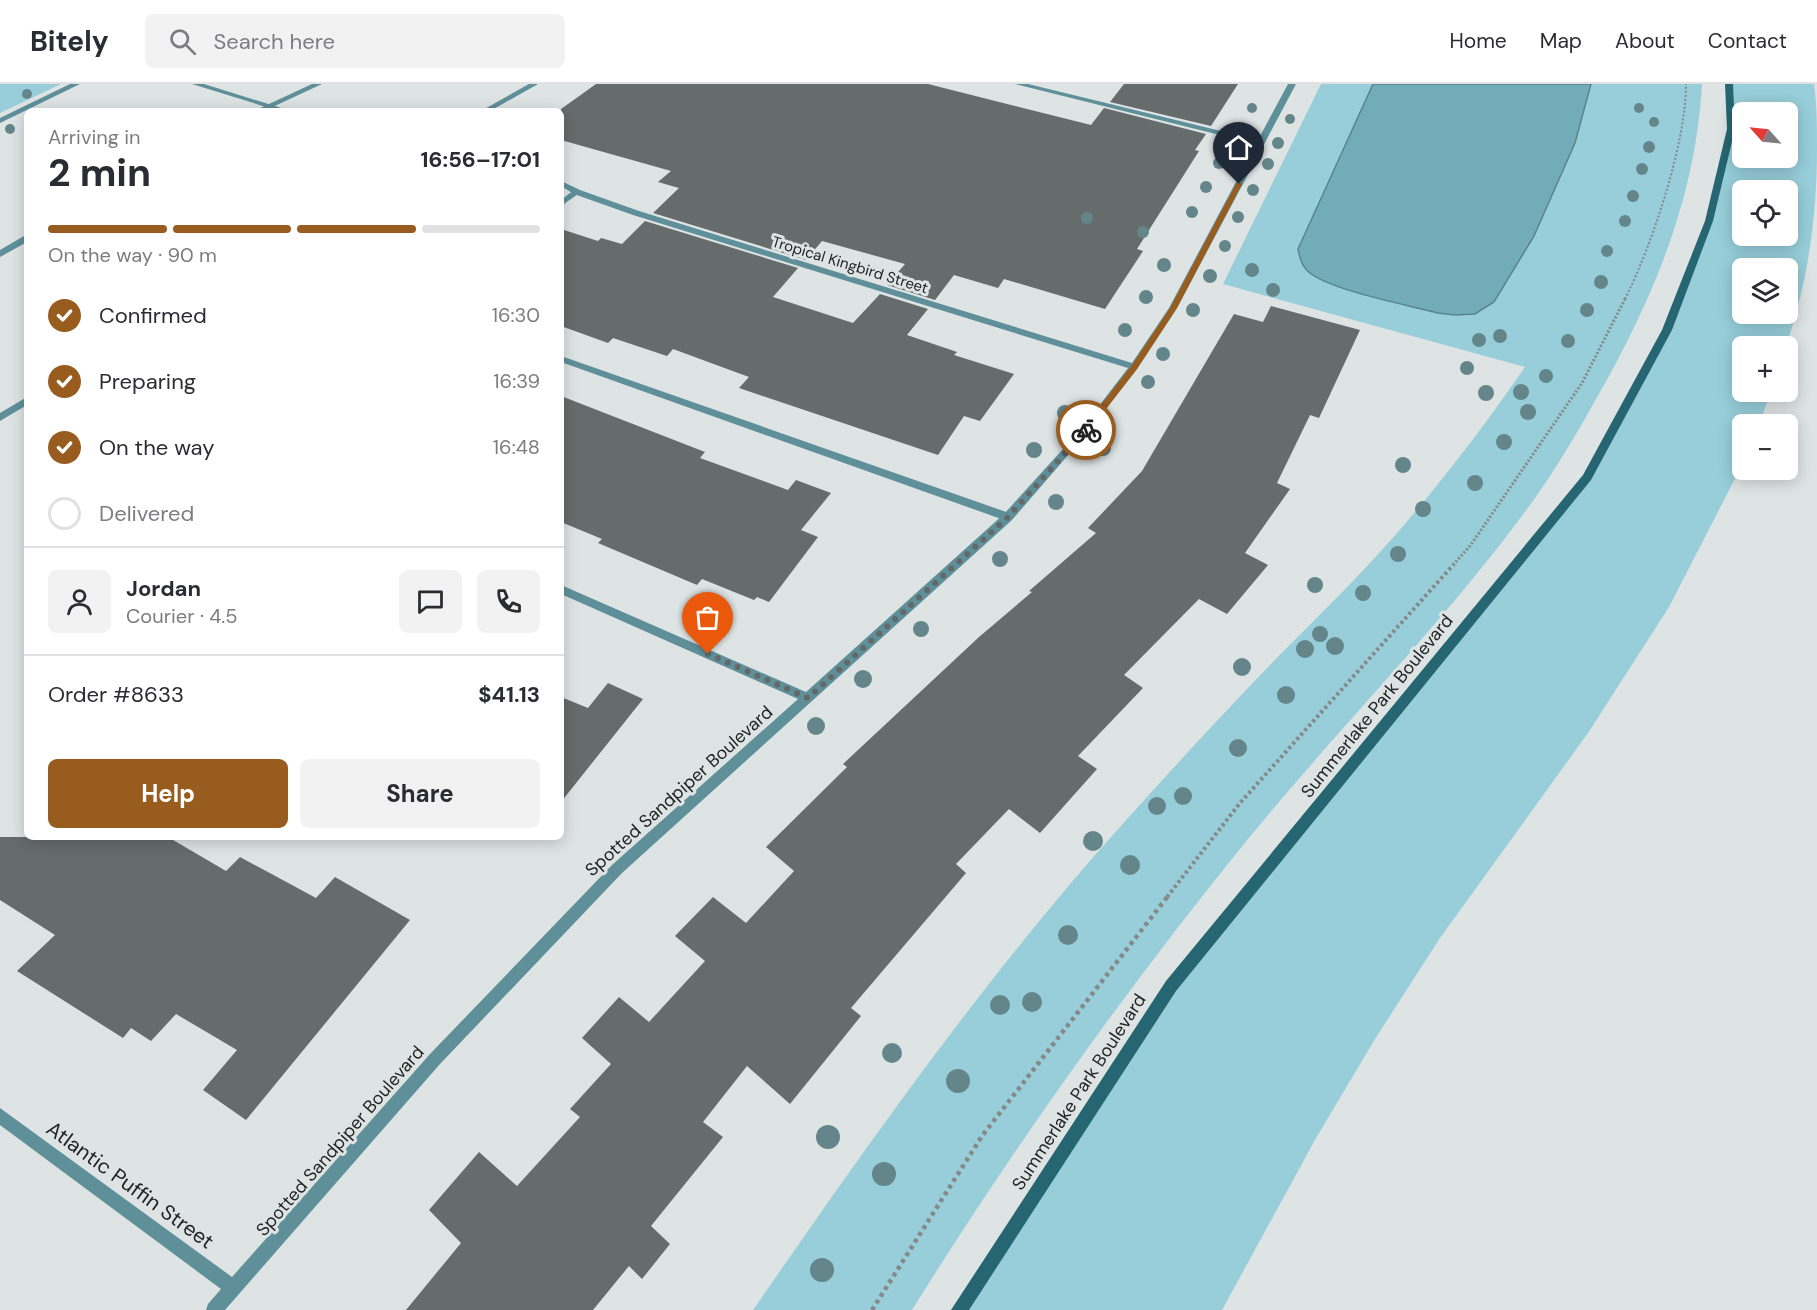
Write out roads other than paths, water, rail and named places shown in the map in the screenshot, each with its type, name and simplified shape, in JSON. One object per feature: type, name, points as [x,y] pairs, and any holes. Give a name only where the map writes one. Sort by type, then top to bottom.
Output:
[{"type":"main road","name":"Summerlake Park Boulevard","points":[[959,1310],[1171,986],[1587,477],[1667,330],[1708,221],[1731,129],[1729,84]]},
{"type":"street","points":[[27,108],[76,84]]},
{"type":"street","points":[[196,84],[276,108]]},
{"type":"street","points":[[265,108],[318,84]]},
{"type":"street","points":[[490,108],[534,84]]},
{"type":"street","points":[[1019,84],[1261,142]]},
{"type":"street","name":"Spotted Sandpiper Boulevard","points":[[214,1310],[435,1059],[617,869],[1008,517],[1085,430],[1134,367],[1173,308],[1292,84]]},
{"type":"street","points":[[0,121],[24,109]]},
{"type":"street","name":"Tropical Kingbird Street","points":[[564,185],[577,192],[636,213],[1134,367]]},
{"type":"street","points":[[564,202],[577,192]]},
{"type":"street","points":[[0,254],[24,240]]},
{"type":"street","points":[[564,360],[1008,517]]},
{"type":"street","points":[[0,418],[24,402]]},
{"type":"street","points":[[564,590],[808,698]]},
{"type":"street","name":"Atlantic Puffin Street","points":[[0,1116],[234,1288]]}]
